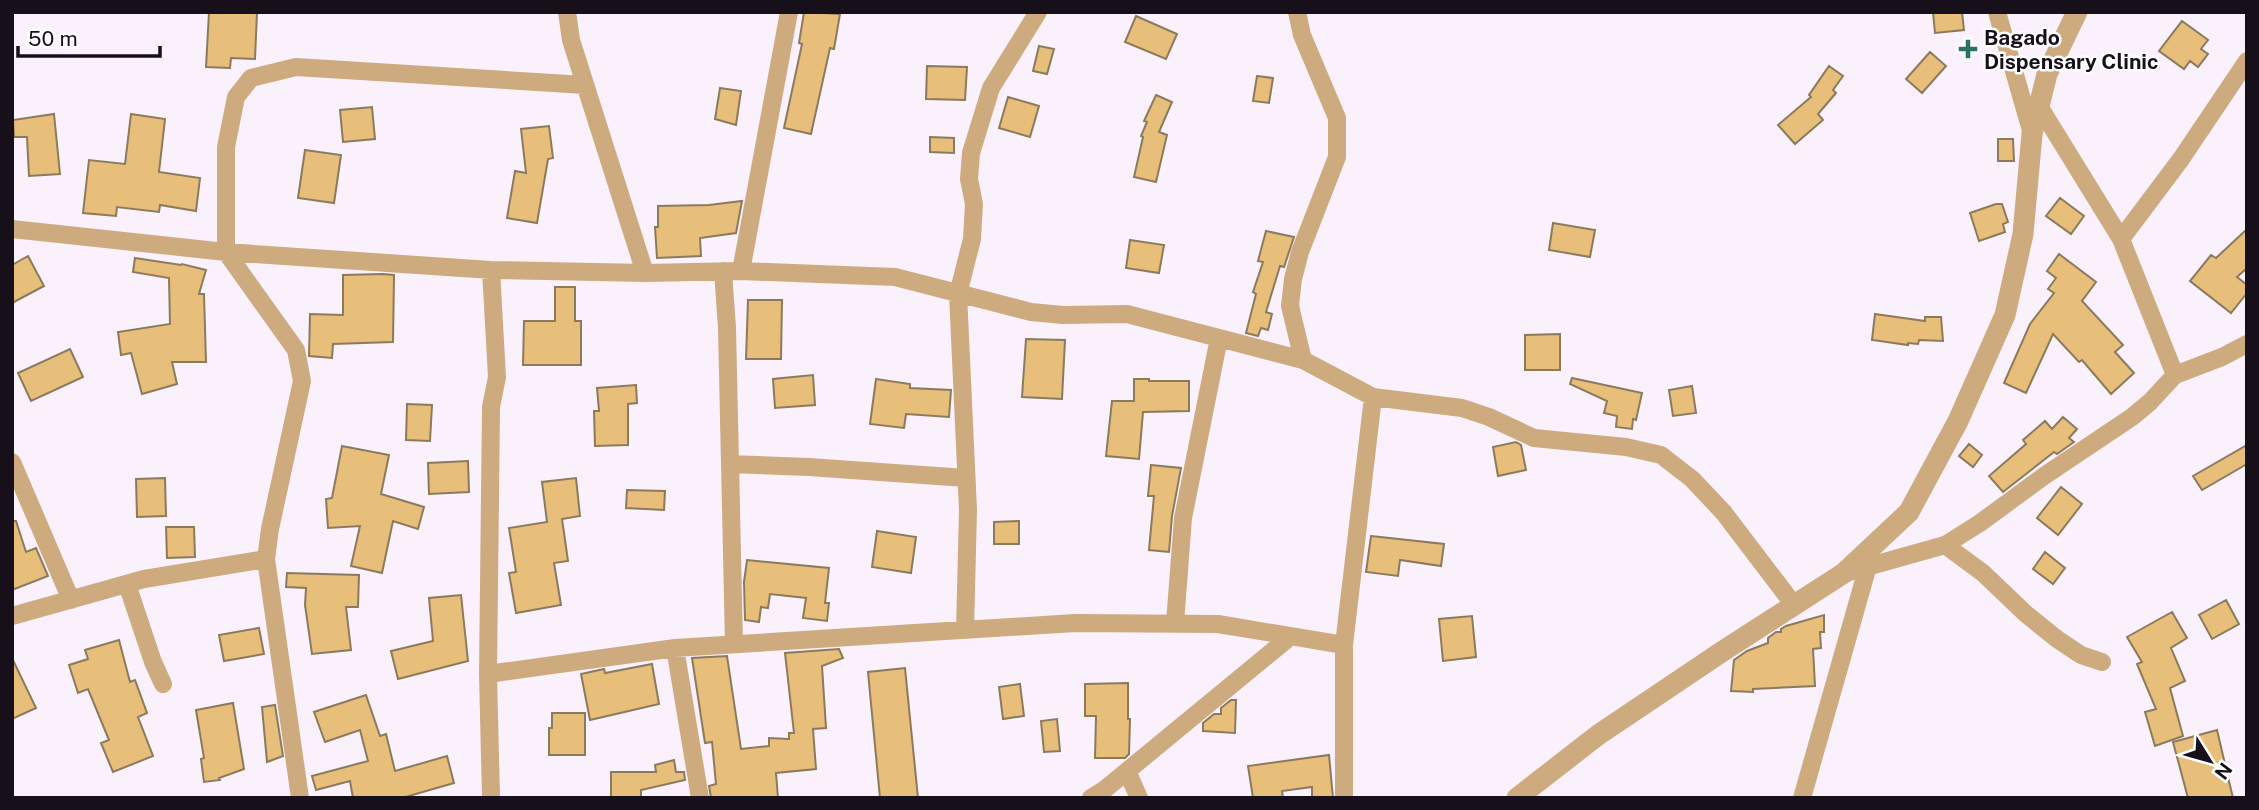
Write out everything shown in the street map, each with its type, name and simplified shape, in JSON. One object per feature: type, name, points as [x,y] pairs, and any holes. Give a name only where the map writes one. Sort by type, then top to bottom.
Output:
[{"type":"street","points":[[567,12],[571,40],[645,273]]},
{"type":"street","points":[[734,644],[727,328],[732,271],[789,12]]},
{"type":"street","points":[[965,630],[968,510],[958,294],[972,239],[974,204],[969,178],[971,152],[991,88],[1038,12]]},
{"type":"street","points":[[1297,12],[1302,35],[1337,118],[1337,157],[1300,252],[1293,279],[1290,306],[1303,360]]},
{"type":"street","points":[[1997,12],[2032,134]]},
{"type":"street","points":[[1517,798],[1598,735],[1844,573],[1909,512],[1958,421],[2006,315],[2023,233],[2032,134],[2047,74],[2077,12]]},
{"type":"street","points":[[2121,239],[2181,159],[2247,61]]},
{"type":"street","points":[[300,798],[266,559],[302,381],[296,350],[226,252],[226,147],[236,96],[251,78],[296,67],[585,85]]},
{"type":"street","points":[[2039,106],[2121,239],[2175,375]]},
{"type":"street","points":[[12,229],[226,252],[491,270],[645,273],[732,271],[895,277],[1031,313],[1128,314],[1303,360],[1373,397],[1462,408],[1534,438],[1626,447],[1661,455],[1692,479],[1724,513],[1794,605]]},
{"type":"street","points":[[491,270],[497,377],[491,407],[488,674],[491,798]]},
{"type":"street","points":[[1175,623],[1183,518],[1219,338]]},
{"type":"street","points":[[1844,573],[1945,545],[2132,417],[2151,402],[2175,375],[2247,344]]},
{"type":"street","points":[[1344,798],[1344,645],[1373,397]]},
{"type":"street","points":[[12,462],[72,600]]},
{"type":"street","points":[[730,464],[966,478]]},
{"type":"street","points":[[1945,545],[1983,573],[2057,639],[2081,655],[2102,662]]},
{"type":"street","points":[[12,616],[144,579],[266,559]]},
{"type":"street","points":[[1802,798],[1868,566]]},
{"type":"street","points":[[127,584],[163,684]]},
{"type":"street","points":[[488,674],[675,648],[1075,623],[1218,624],[1344,645]]},
{"type":"street","points":[[712,645],[734,625]]},
{"type":"street","points":[[1091,798],[1291,636]]},
{"type":"street","points":[[675,648],[700,798]]},
{"type":"street","points":[[1127,771],[1139,798]]},
{"type":"building","points":[[209,12],[257,12],[255,59],[231,58],[230,68],[206,67]]},
{"type":"building","points":[[804,12],[840,14],[834,49],[830,48],[811,134],[784,128],[802,44],[799,43]]},
{"type":"building","points":[[1933,12],[1962,12],[1964,30],[1935,33]]},
{"type":"building","points":[[1136,16],[1177,34],[1166,59],[1125,42]]},
{"type":"building","points":[[2182,21],[2208,40],[2201,49],[2208,54],[2198,67],[2190,61],[2184,69],[2159,51]]},
{"type":"building","points":[[1039,46],[1054,49],[1047,74],[1033,71]]},
{"type":"building","points":[[1930,52],[1946,66],[1922,93],[1906,79]]},
{"type":"building","points":[[927,66],[967,67],[965,100],[926,99]]},
{"type":"building","points":[[1829,66],[1843,76],[1833,90],[1836,93],[1818,114],[1823,120],[1795,144],[1778,125],[1811,97],[1809,95]]},
{"type":"building","points":[[1257,76],[1273,78],[1269,103],[1253,101]]},
{"type":"building","points":[[720,88],[741,91],[736,125],[715,119]]},
{"type":"building","points":[[1156,95],[1172,102],[1159,132],[1167,135],[1156,182],[1134,177],[1143,137],[1141,136],[1147,122],[1144,121]]},
{"type":"building","points":[[1008,97],[1039,106],[1030,137],[999,128]]},
{"type":"building","points":[[372,107],[375,139],[343,142],[340,110]]},
{"type":"building","points":[[54,114],[60,174],[29,176],[27,137],[14,137],[13,120]]},
{"type":"building","points":[[131,114],[165,119],[159,172],[200,178],[196,211],[160,205],[159,212],[117,207],[116,216],[83,213],[89,160],[125,164]]},
{"type":"building","points":[[549,126],[553,158],[548,159],[537,223],[507,218],[515,171],[526,173],[521,129]]},
{"type":"building","points":[[930,137],[954,138],[954,153],[930,152]]},
{"type":"building","points":[[1998,139],[2013,139],[2014,161],[1998,161]]},
{"type":"building","points":[[305,150],[341,155],[334,203],[298,198]]},
{"type":"building","points":[[2060,198],[2084,216],[2071,234],[2046,216]]},
{"type":"building","points":[[742,201],[736,233],[700,238],[701,256],[657,258],[655,227],[658,227],[658,206]]},
{"type":"building","points":[[2002,204],[2008,222],[2003,224],[2005,232],[1979,241],[1970,213]]},
{"type":"building","points":[[1553,223],[1595,230],[1590,257],[1549,250]]},
{"type":"building","points":[[2247,229],[2247,268],[2237,277],[2247,285],[2247,293],[2231,313],[2190,281],[2211,255],[2216,258]]},
{"type":"building","points":[[1266,231],[1294,237],[1284,267],[1280,266],[1266,312],[1272,314],[1268,330],[1261,328],[1258,336],[1246,333],[1256,294],[1253,292],[1263,262],[1258,261]]},
{"type":"building","points":[[1130,240],[1164,245],[1159,273],[1126,268]]},
{"type":"building","points":[[2059,254],[2096,282],[2082,301],[2123,345],[2115,352],[2134,373],[2111,394],[2082,360],[2079,362],[2053,334],[2026,393],[2004,383],[2030,324],[2054,293],[2048,289],[2056,278],[2047,271]]},
{"type":"building","points":[[28,256],[44,286],[12,303],[12,265]]},
{"type":"building","points":[[135,258],[206,270],[199,294],[204,294],[206,362],[172,362],[177,384],[142,394],[131,353],[121,355],[118,332],[170,324],[169,278],[133,272]]},
{"type":"building","points":[[343,275],[394,275],[393,342],[333,344],[332,358],[309,356],[310,314],[343,315]]},
{"type":"building","points":[[555,287],[575,287],[575,321],[581,321],[581,365],[523,365],[524,321],[555,321]]},
{"type":"building","points":[[748,300],[782,300],[781,359],[746,359]]},
{"type":"building","points":[[1875,314],[1925,321],[1925,317],[1941,317],[1943,341],[1919,340],[1918,344],[1908,345],[1872,340]]},
{"type":"building","points":[[1560,334],[1560,370],[1525,370],[1525,335]]},
{"type":"building","points":[[1026,339],[1065,340],[1062,399],[1022,397]]},
{"type":"building","points":[[70,349],[83,377],[31,401],[18,373]]},
{"type":"building","points":[[813,375],[815,405],[775,408],[773,379]]},
{"type":"building","points":[[1572,378],[1642,393],[1632,429],[1616,427],[1617,416],[1604,413],[1607,401],[1570,384]]},
{"type":"building","points":[[876,379],[910,384],[910,388],[951,390],[949,417],[906,414],[904,428],[870,424]]},
{"type":"building","points":[[1134,379],[1189,381],[1189,411],[1143,412],[1139,459],[1106,456],[1112,401],[1134,401]]},
{"type":"building","points":[[636,385],[637,403],[628,404],[628,445],[595,446],[594,411],[599,411],[597,388]]},
{"type":"building","points":[[1692,386],[1696,413],[1673,416],[1669,390]]},
{"type":"building","points":[[407,404],[432,405],[430,441],[406,440]]},
{"type":"building","points":[[2063,417],[2077,429],[2069,438],[2074,442],[2057,454],[2054,452],[2003,492],[1989,476],[2026,444],[2023,440],[2045,421],[2052,429]]},
{"type":"building","points":[[1516,442],[1521,445],[1526,470],[1498,476],[1493,447]]},
{"type":"building","points":[[1969,444],[1982,455],[1973,467],[1959,456]]},
{"type":"building","points":[[2247,445],[2247,464],[2202,490],[2193,476]]},
{"type":"building","points":[[342,446],[389,455],[381,494],[424,507],[418,529],[393,521],[382,573],[351,566],[360,526],[328,528],[326,499],[332,498]]},
{"type":"building","points":[[468,461],[469,492],[429,494],[428,463]]},
{"type":"building","points":[[1151,465],[1181,468],[1172,516],[1169,552],[1149,550],[1154,496],[1148,496]]},
{"type":"building","points":[[165,478],[166,516],[137,517],[136,479]]},
{"type":"building","points":[[576,478],[580,516],[562,519],[568,561],[554,563],[561,605],[516,613],[509,573],[516,572],[509,528],[547,522],[542,482]]},
{"type":"building","points":[[2061,487],[2082,504],[2058,535],[2037,518]]},
{"type":"building","points":[[627,490],[665,491],[664,510],[626,508]]},
{"type":"building","points":[[12,521],[16,521],[26,552],[36,548],[48,576],[12,590]]},
{"type":"building","points":[[1019,521],[1019,544],[994,544],[994,522]]},
{"type":"building","points":[[166,527],[194,527],[195,557],[167,558]]},
{"type":"building","points":[[877,531],[916,537],[911,573],[872,567]]},
{"type":"building","points":[[1371,536],[1444,544],[1441,566],[1400,560],[1398,576],[1366,572]]},
{"type":"building","points":[[2045,552],[2065,568],[2053,584],[2033,569]]},
{"type":"building","points":[[747,560],[829,568],[825,603],[829,603],[827,621],[803,618],[806,598],[770,594],[768,608],[761,607],[759,622],[745,620],[744,582]]},
{"type":"building","points":[[287,573],[359,575],[358,607],[346,607],[351,650],[312,654],[305,605],[306,588],[286,587]]},
{"type":"building","points":[[461,595],[468,661],[398,679],[391,651],[433,641],[429,598]]},
{"type":"building","points":[[2226,600],[2239,624],[2212,639],[2199,615]]},
{"type":"building","points":[[2172,612],[2187,638],[2171,648],[2185,681],[2170,688],[2183,736],[2155,746],[2145,712],[2156,709],[2137,664],[2142,662],[2127,637]]},
{"type":"building","points":[[1824,615],[1824,632],[1820,632],[1821,648],[1813,649],[1815,686],[1753,689],[1753,692],[1731,691],[1734,660],[1747,651],[1768,643],[1768,638],[1781,632],[1786,626]]},
{"type":"building","points":[[1472,616],[1476,657],[1443,661],[1439,619]]},
{"type":"building","points":[[259,628],[264,654],[224,661],[219,635]]},
{"type":"building","points":[[119,640],[130,682],[135,680],[147,713],[138,717],[153,756],[113,772],[101,743],[109,740],[88,689],[78,693],[69,665],[88,659],[85,650]]},
{"type":"building","points":[[839,649],[843,658],[822,666],[826,728],[813,729],[816,769],[776,773],[778,798],[711,798],[709,786],[716,784],[712,742],[705,743],[692,658],[727,656],[741,749],[769,746],[769,738],[789,739],[789,733],[794,733],[785,653]]},
{"type":"building","points":[[12,658],[36,708],[12,719]]},
{"type":"building","points":[[652,664],[659,704],[590,720],[581,674],[604,669],[605,673]]},
{"type":"building","points":[[905,668],[918,798],[880,798],[868,672]]},
{"type":"building","points":[[1128,683],[1129,754],[1125,758],[1095,758],[1096,716],[1085,716],[1085,684]]},
{"type":"building","points":[[1020,684],[1024,716],[1003,719],[999,687]]},
{"type":"building","points":[[366,695],[380,736],[386,734],[395,771],[447,756],[454,783],[402,798],[353,798],[350,781],[316,790],[312,776],[368,761],[360,730],[325,742],[314,712]]},
{"type":"building","points":[[1231,700],[1236,700],[1235,733],[1203,731],[1203,723],[1214,714],[1221,714],[1221,708]]},
{"type":"building","points":[[233,703],[244,769],[219,778],[220,780],[204,782],[201,759],[204,758],[196,710]]},
{"type":"building","points":[[275,705],[283,756],[267,762],[262,707]]},
{"type":"building","points":[[552,713],[585,713],[585,755],[549,755]]},
{"type":"building","points":[[1057,719],[1060,751],[1044,752],[1041,721]]},
{"type":"building","points":[[2217,730],[2233,798],[2188,798],[2173,742]]},
{"type":"building","points":[[1329,755],[1333,798],[1312,798],[1312,787],[1282,791],[1283,798],[1253,798],[1248,766]]},
{"type":"building","points":[[674,760],[676,772],[684,772],[685,780],[641,790],[641,798],[611,798],[611,772],[656,772],[655,765]]},
{"type":"place","name":"Bagado Dispensary Clinic","points":[[1968,49]]}]
